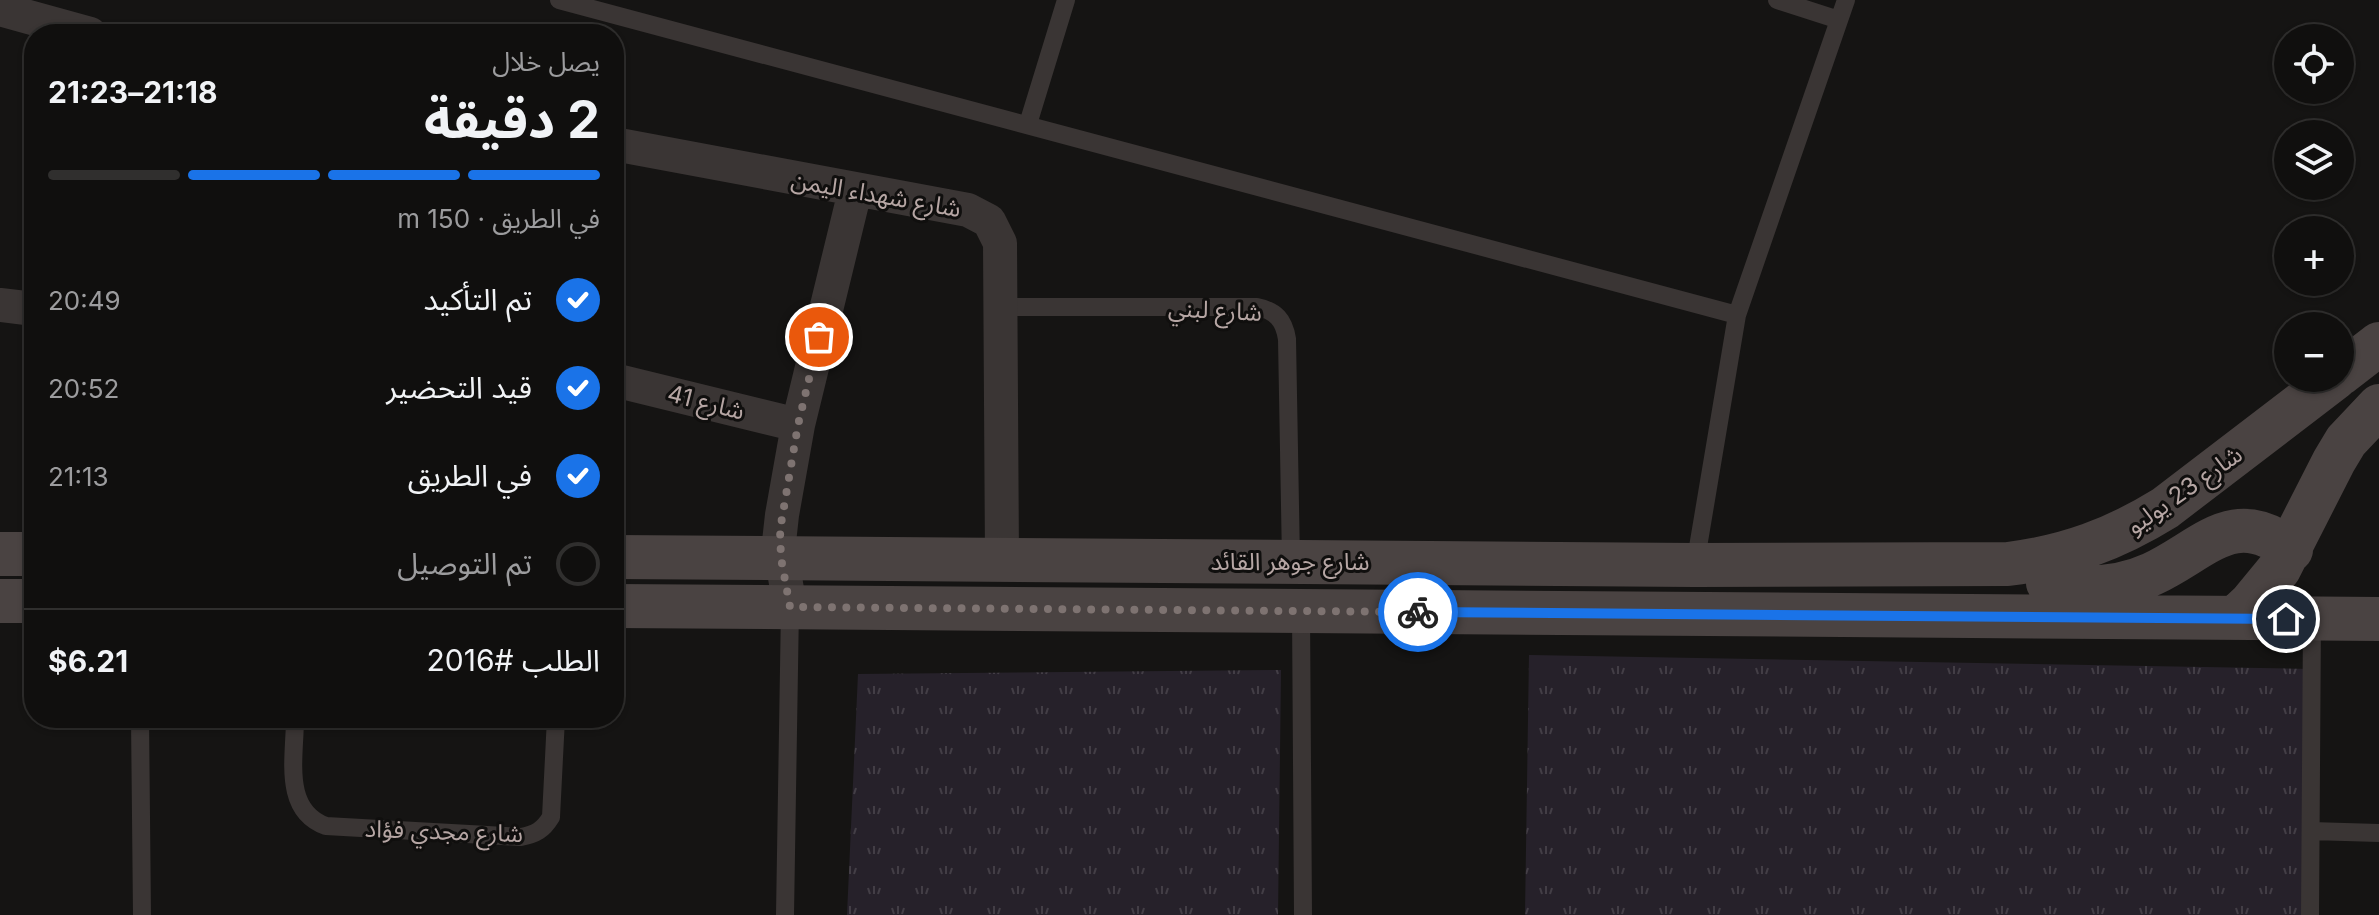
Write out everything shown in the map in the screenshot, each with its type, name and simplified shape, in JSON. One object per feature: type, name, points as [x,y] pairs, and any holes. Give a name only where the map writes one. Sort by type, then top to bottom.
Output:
[{"type":"main road","points":[[2354,363],[2379,344]]},
{"type":"main road","name":"شارع 23 يوليو","points":[[1967,565],[2049,559],[2115,537],[2165,508],[2317,392]]},
{"type":"main road","points":[[2235,618],[2266,587],[2291,550],[2346,441],[2379,406]]},
{"type":"main road","points":[[1967,565],[2075,588],[2129,582],[2152,574],[2215,537],[2235,530],[2255,531],[2274,538],[2291,550]]},
{"type":"main road","points":[[0,554],[24,554]]},
{"type":"main road","name":"شارع جوهر القائد","points":[[624,557],[1967,565]]},
{"type":"main road","points":[[1695,565],[1702,614]]},
{"type":"main road","points":[[0,601],[24,601]]},
{"type":"main road","name":"شارع جوهر القائد","points":[[624,606],[2379,619]]},
{"type":"street","points":[[0,9],[54,24]]},
{"type":"street","name":"شارع شهداء اليمن","points":[[624,146],[968,210],[989,221],[1000,243],[1002,559]]},
{"type":"street","points":[[790,607],[781,558],[782,515],[798,425],[855,191]]},
{"type":"street","points":[[0,305],[24,308]]},
{"type":"street","name":"شارع 41","points":[[624,382],[798,425]]},
{"type":"lane","points":[[559,0],[1737,315]]},
{"type":"lane","points":[[1028,124],[1066,0]]},
{"type":"lane","points":[[1777,0],[1839,20]]},
{"type":"lane","points":[[1695,565],[1737,315],[1846,0]]},
{"type":"lane","name":"شارع لبني","points":[[1000,307],[1257,307],[1279,317],[1287,339],[1291,561]]},
{"type":"lane","points":[[785,915],[790,607]]},
{"type":"lane","points":[[1301,611],[1303,915]]},
{"type":"lane","points":[[2310,915],[2312,619]]},
{"type":"lane","points":[[140,728],[142,915]]},
{"type":"lane","name":"شارع مجدي فؤاد","points":[[295,728],[296,801],[314,822],[326,826],[521,837],[544,828],[551,817],[556,728]]},
{"type":"lane","points":[[2311,831],[2379,833]]},
{"type":"green space","points":[[1529,655],[2311,669],[2307,915],[1525,915]]},
{"type":"green space","points":[[1281,670],[1278,915],[847,915],[858,674]]},
{"type":"way so far","points":[[819,337],[798,425],[780,530],[781,558],[790,607],[1418,612]]},
{"type":"route","points":[[1418,612],[2286,619]]}]
